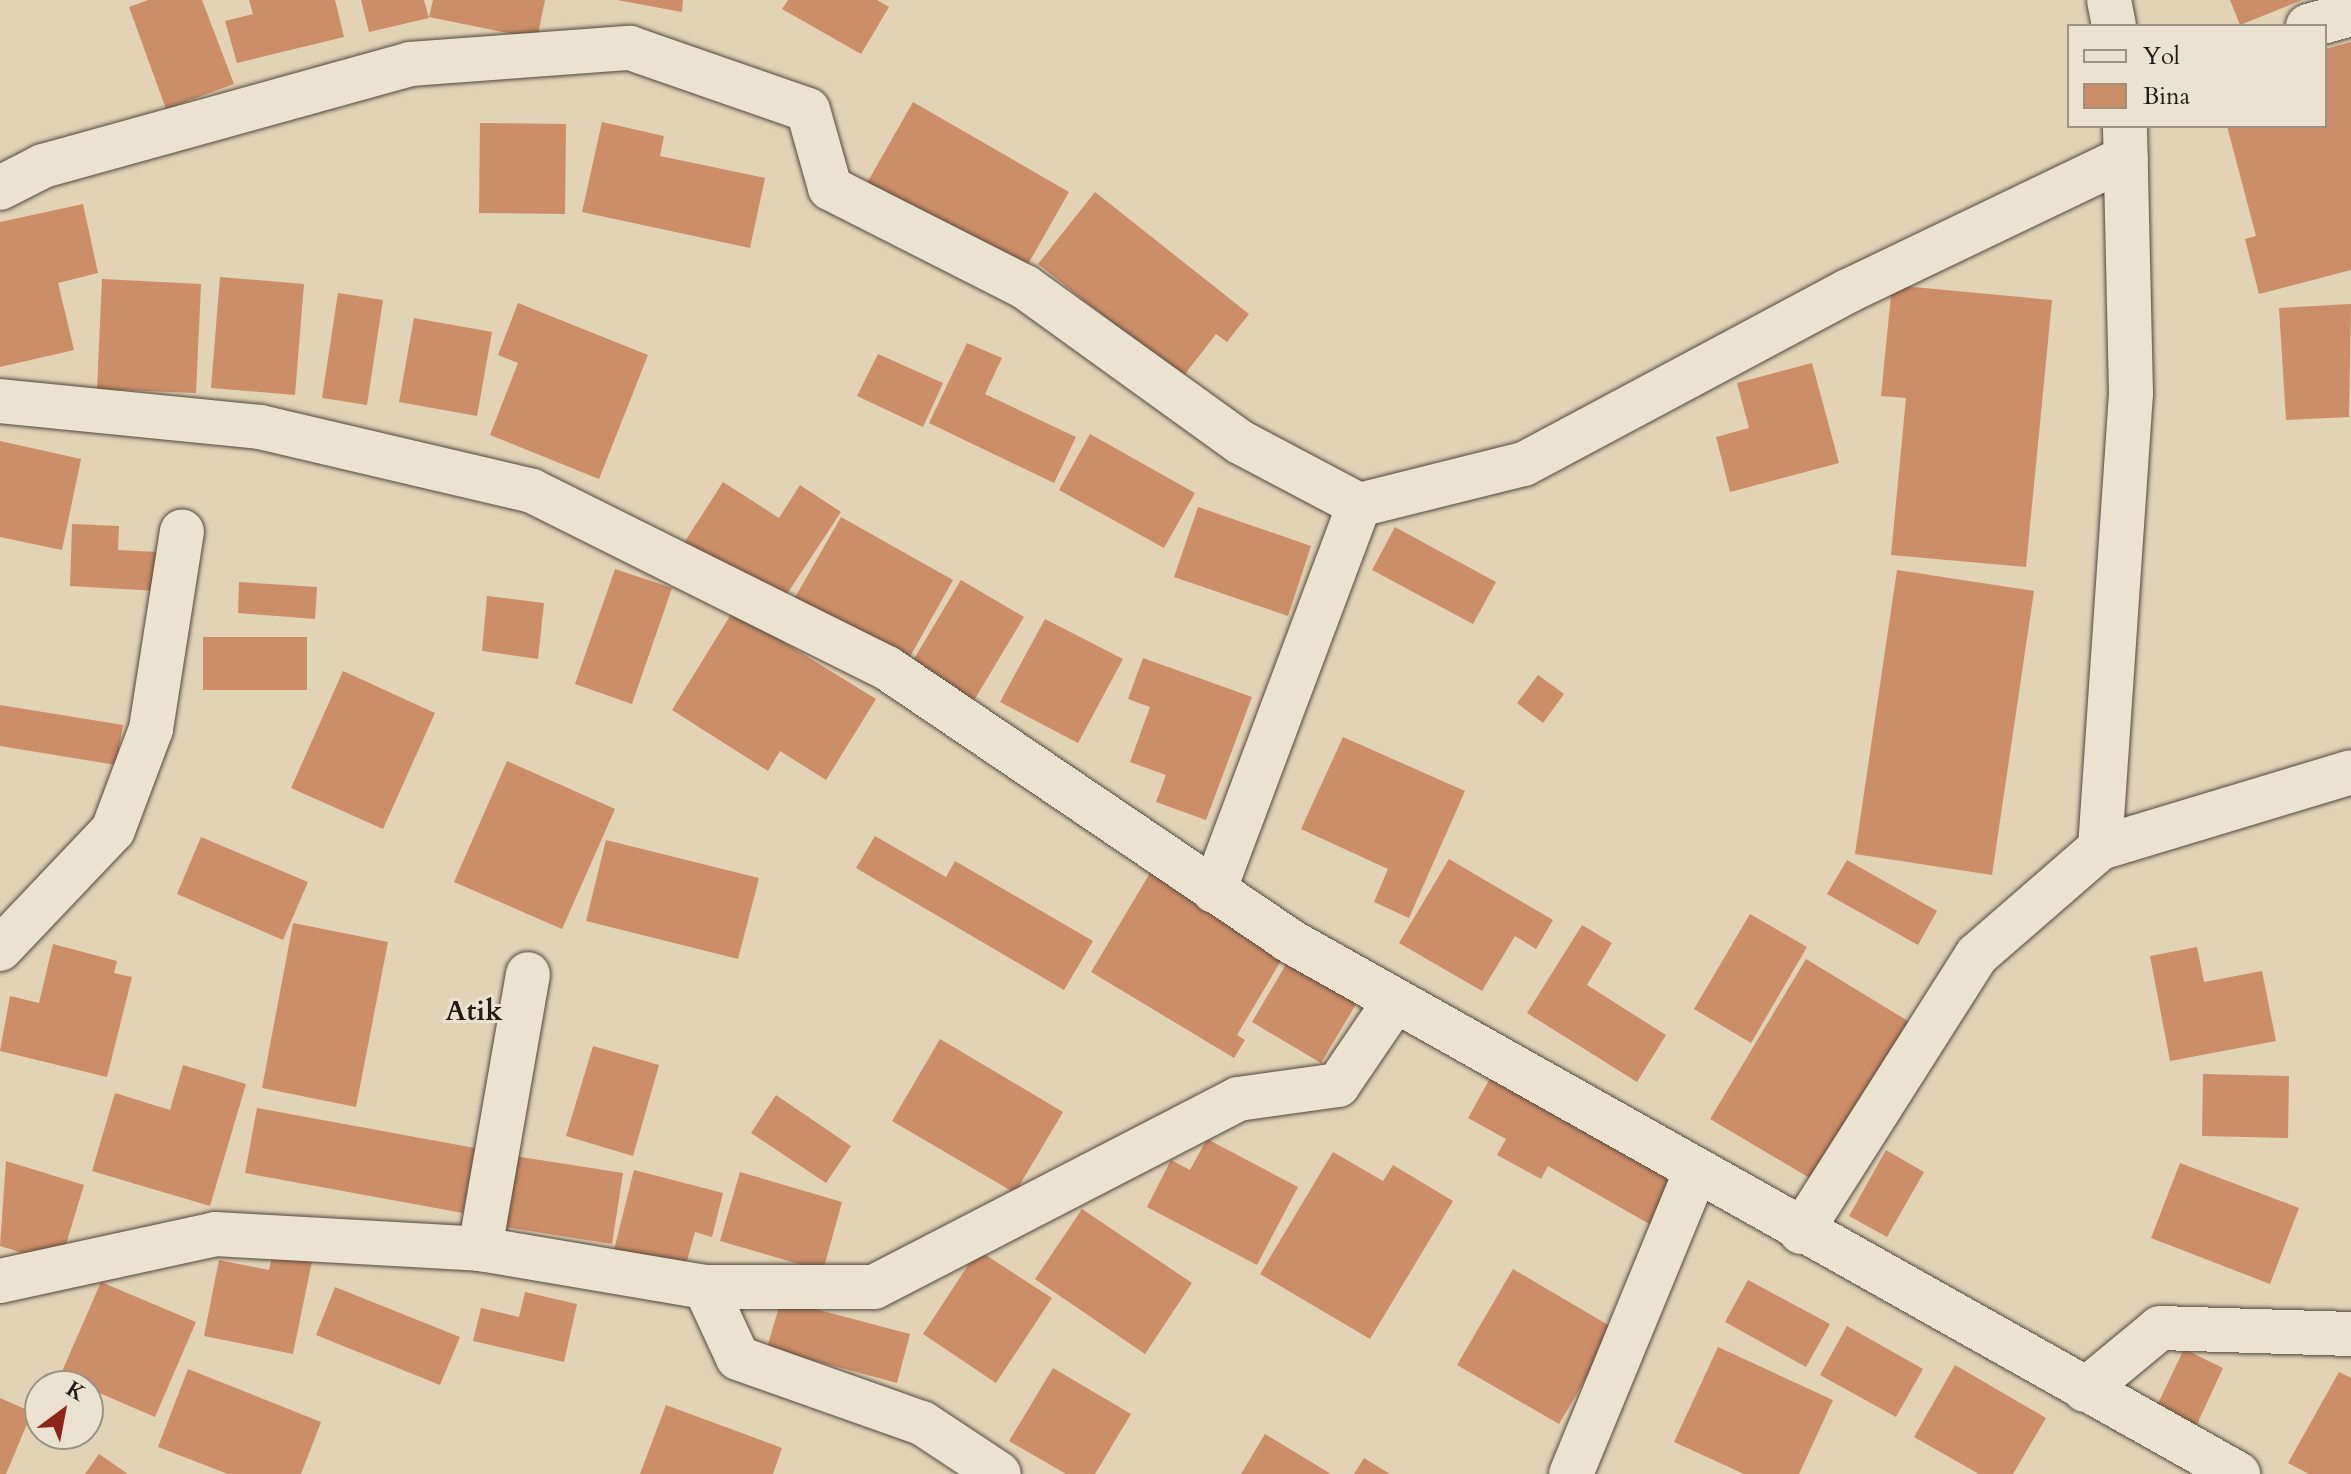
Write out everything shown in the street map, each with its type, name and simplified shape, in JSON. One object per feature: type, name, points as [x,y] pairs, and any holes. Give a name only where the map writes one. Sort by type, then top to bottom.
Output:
[{"type":"street","points":[[2109,0],[2114,24]]},
{"type":"street","points":[[2315,24],[2351,14]]},
{"type":"street","points":[[0,188],[43,166],[410,64],[630,48],[808,110],[830,188],[1025,287],[1240,442],[1359,505],[1524,464],[2125,142],[2131,393],[2100,848]]},
{"type":"street","points":[[0,401],[260,427],[532,491],[887,668],[1214,891],[1395,1001],[1695,1173],[2238,1474]]},
{"type":"street","points":[[1214,891],[1359,505]]},
{"type":"street","points":[[0,949],[113,830],[151,729],[182,531]]},
{"type":"street","points":[[1801,1232],[1977,955],[2100,848],[2351,772]]},
{"type":"street","points":[[480,1249],[528,974]]},
{"type":"street","points":[[0,1281],[215,1234],[480,1249],[705,1287],[874,1287],[1238,1099],[1338,1085],[1395,1001]]},
{"type":"street","points":[[1571,1474],[1695,1173]]},
{"type":"street","points":[[705,1287],[738,1358],[922,1423],[999,1474]]},
{"type":"street","points":[[2085,1390],[2160,1328],[2351,1334]]},
{"type":"building","points":[[148,0],[202,0],[234,84],[166,109],[129,7]]},
{"type":"building","points":[[249,0],[335,0],[344,37],[237,63],[225,21],[253,14]]},
{"type":"building","points":[[361,0],[424,0],[429,18],[369,32]]},
{"type":"building","points":[[433,0],[545,0],[537,39],[429,17]]},
{"type":"building","points":[[617,0],[683,0],[682,12]]},
{"type":"building","points":[[788,0],[877,0],[889,7],[861,54],[782,9]]},
{"type":"building","points":[[2230,0],[2302,0],[2242,24],[2240,24]]},
{"type":"building","points":[[2351,42],[2351,270],[2259,294],[2245,239],[2256,236],[2228,128],[2327,128],[2327,48]]},
{"type":"building","points":[[913,102],[1069,192],[1023,273],[867,183]]},
{"type":"building","points":[[602,122],[664,136],[660,156],[765,178],[750,248],[582,212]]},
{"type":"building","points":[[480,123],[566,124],[565,214],[479,213]]},
{"type":"building","points":[[1095,192],[1249,314],[1227,342],[1216,334],[1182,378],[1038,264]]},
{"type":"building","points":[[83,204],[98,273],[58,283],[74,350],[0,367],[0,222]]},
{"type":"building","points":[[220,277],[304,284],[295,395],[211,388]]},
{"type":"building","points":[[102,279],[201,284],[196,393],[97,389]]},
{"type":"building","points":[[1892,285],[2052,300],[2026,567],[1891,555],[1906,398],[1881,396]]},
{"type":"building","points":[[338,293],[383,300],[367,405],[322,398]]},
{"type":"building","points":[[518,303],[648,355],[599,479],[490,435],[518,363],[498,355]]},
{"type":"building","points":[[2351,304],[2349,417],[2286,420],[2279,308]]},
{"type":"building","points":[[414,318],[492,332],[477,416],[399,402]]},
{"type":"building","points":[[967,343],[1002,358],[985,394],[1076,437],[1054,483],[929,423]]},
{"type":"building","points":[[878,354],[943,383],[923,427],[857,396]]},
{"type":"building","points":[[1812,363],[1839,463],[1730,492],[1716,437],[1749,428],[1737,383]]},
{"type":"building","points":[[1090,434],[1195,493],[1164,548],[1059,490]]},
{"type":"building","points":[[0,441],[81,459],[62,550],[0,537]]},
{"type":"building","points":[[723,482],[779,518],[800,485],[841,512],[779,606],[684,543]]},
{"type":"building","points":[[1198,507],[1311,546],[1288,616],[1174,577]]},
{"type":"building","points":[[841,517],[953,580],[902,671],[789,608]]},
{"type":"building","points":[[72,524],[119,526],[118,550],[158,552],[157,591],[70,586]]},
{"type":"building","points":[[1395,527],[1496,582],[1473,624],[1372,570]]},
{"type":"building","points":[[615,569],[672,588],[632,704],[575,684]]},
{"type":"building","points":[[1897,570],[2034,591],[1992,875],[1855,854]]},
{"type":"building","points":[[961,580],[1024,617],[973,702],[911,664]]},
{"type":"building","points":[[239,582],[317,587],[315,619],[238,613]]},
{"type":"building","points":[[487,596],[544,603],[538,659],[482,651]]},
{"type":"building","points":[[733,611],[876,699],[826,780],[780,751],[768,771],[672,710]]},
{"type":"building","points":[[1045,619],[1123,659],[1078,743],[1000,702]]},
{"type":"building","points":[[203,637],[307,637],[307,690],[203,690]]},
{"type":"building","points":[[1143,658],[1252,697],[1206,820],[1156,802],[1166,775],[1130,762],[1150,707],[1128,699]]},
{"type":"building","points":[[343,671],[435,713],[383,829],[291,788]]},
{"type":"building","points":[[1538,675],[1564,694],[1543,723],[1517,703]]},
{"type":"building","points":[[0,705],[123,725],[116,765],[0,746]]},
{"type":"building","points":[[1343,737],[1465,791],[1409,918],[1374,902],[1388,869],[1301,829]]},
{"type":"building","points":[[507,761],[615,809],[562,929],[454,882]]},
{"type":"building","points":[[875,836],[946,877],[955,861],[1093,941],[1064,990],[856,868]]},
{"type":"building","points":[[201,837],[308,882],[283,940],[177,894]]},
{"type":"building","points":[[606,840],[759,878],[738,959],[586,921]]},
{"type":"building","points":[[1449,859],[1553,920],[1536,949],[1515,936],[1482,991],[1399,943]]},
{"type":"building","points":[[1847,860],[1937,911],[1918,945],[1827,894]]},
{"type":"building","points":[[1153,868],[1288,949],[1237,1035],[1245,1040],[1234,1058],[1091,972]]},
{"type":"building","points":[[1750,914],[1807,947],[1751,1043],[1694,1009]]},
{"type":"building","points":[[293,923],[388,942],[356,1107],[262,1088]]},
{"type":"building","points":[[1582,925],[1612,943],[1587,985],[1666,1035],[1637,1082],[1527,1013]]},
{"type":"building","points":[[53,944],[117,961],[114,973],[132,977],[107,1077],[0,1051],[10,996],[39,1003]]},
{"type":"building","points":[[2197,947],[2204,982],[2262,971],[2276,1041],[2170,1061],[2150,956]]},
{"type":"building","points":[[1295,949],[1365,989],[1321,1063],[1252,1022]]},
{"type":"building","points":[[1806,959],[1908,1021],[1813,1180],[1710,1119]]},
{"type":"building","points":[[940,1039],[1063,1112],[1015,1193],[892,1121]]},
{"type":"building","points":[[593,1046],[659,1065],[633,1156],[566,1136]]},
{"type":"building","points":[[183,1065],[246,1084],[210,1206],[92,1171],[115,1093],[170,1110]]},
{"type":"building","points":[[1493,1073],[1685,1182],[1658,1229],[1548,1166],[1541,1179],[1497,1155],[1506,1139],[1468,1118]]},
{"type":"building","points":[[2203,1074],[2289,1076],[2288,1138],[2202,1136]]},
{"type":"building","points":[[776,1095],[851,1146],[826,1183],[751,1133]]},
{"type":"building","points":[[257,1108],[475,1148],[463,1213],[245,1173]]},
{"type":"building","points":[[1207,1139],[1298,1187],[1257,1265],[1147,1207],[1171,1160],[1190,1170]]},
{"type":"building","points":[[1886,1150],[1924,1172],[1887,1237],[1849,1216]]},
{"type":"building","points":[[1333,1152],[1383,1181],[1393,1165],[1453,1201],[1370,1339],[1260,1274]]},
{"type":"building","points":[[508,1155],[623,1173],[612,1244],[498,1226]]},
{"type":"building","points":[[6,1161],[84,1185],[60,1264],[0,1246]]},
{"type":"building","points":[[2180,1163],[2299,1208],[2270,1284],[2151,1238]]},
{"type":"building","points":[[634,1170],[723,1193],[712,1237],[695,1232],[685,1268],[614,1250]]},
{"type":"building","points":[[740,1172],[842,1202],[823,1271],[720,1241]]},
{"type":"building","points":[[1082,1209],[1192,1283],[1145,1354],[1035,1279]]},
{"type":"building","points":[[978,1250],[1052,1298],[996,1383],[923,1334]]},
{"type":"building","points":[[273,1253],[312,1261],[293,1354],[204,1336],[219,1260],[269,1270]]},
{"type":"building","points":[[1513,1269],[1615,1329],[1559,1424],[1457,1365]]},
{"type":"building","points":[[1748,1280],[1830,1324],[1806,1367],[1725,1322]]},
{"type":"building","points":[[101,1282],[196,1322],[155,1417],[104,1395],[104,1370],[63,1370]]},
{"type":"building","points":[[335,1287],[460,1337],[440,1385],[316,1335]]},
{"type":"building","points":[[525,1292],[577,1304],[564,1362],[473,1341],[481,1308],[519,1317]]},
{"type":"building","points":[[781,1300],[910,1334],[897,1383],[767,1348]]},
{"type":"building","points":[[1847,1326],[1923,1369],[1896,1417],[1820,1375]]},
{"type":"building","points":[[1718,1347],[1833,1400],[1799,1474],[1744,1474],[1674,1442]]},
{"type":"building","points":[[2184,1349],[2223,1368],[2192,1435],[2152,1416]]},
{"type":"building","points":[[1955,1365],[2046,1418],[2013,1474],[1979,1474],[1914,1437]]},
{"type":"building","points":[[1053,1368],[1131,1414],[1095,1474],[1066,1474],[1009,1441]]},
{"type":"building","points":[[188,1369],[321,1422],[301,1474],[228,1474],[158,1447]]},
{"type":"building","points":[[2339,1372],[2351,1378],[2351,1474],[2309,1474],[2288,1463]]},
{"type":"building","points":[[0,1398],[24,1408],[24,1431],[6,1474],[0,1474]]},
{"type":"building","points":[[666,1405],[782,1448],[773,1474],[640,1474]]},
{"type":"building","points":[[1265,1434],[1331,1474],[1241,1474]]},
{"type":"building","points":[[99,1454],[128,1474],[85,1474]]},
{"type":"building","points":[[1364,1458],[1390,1474],[1354,1474]]},
{"type":"district","name":"Atik","points":[[474,1011]]}]
